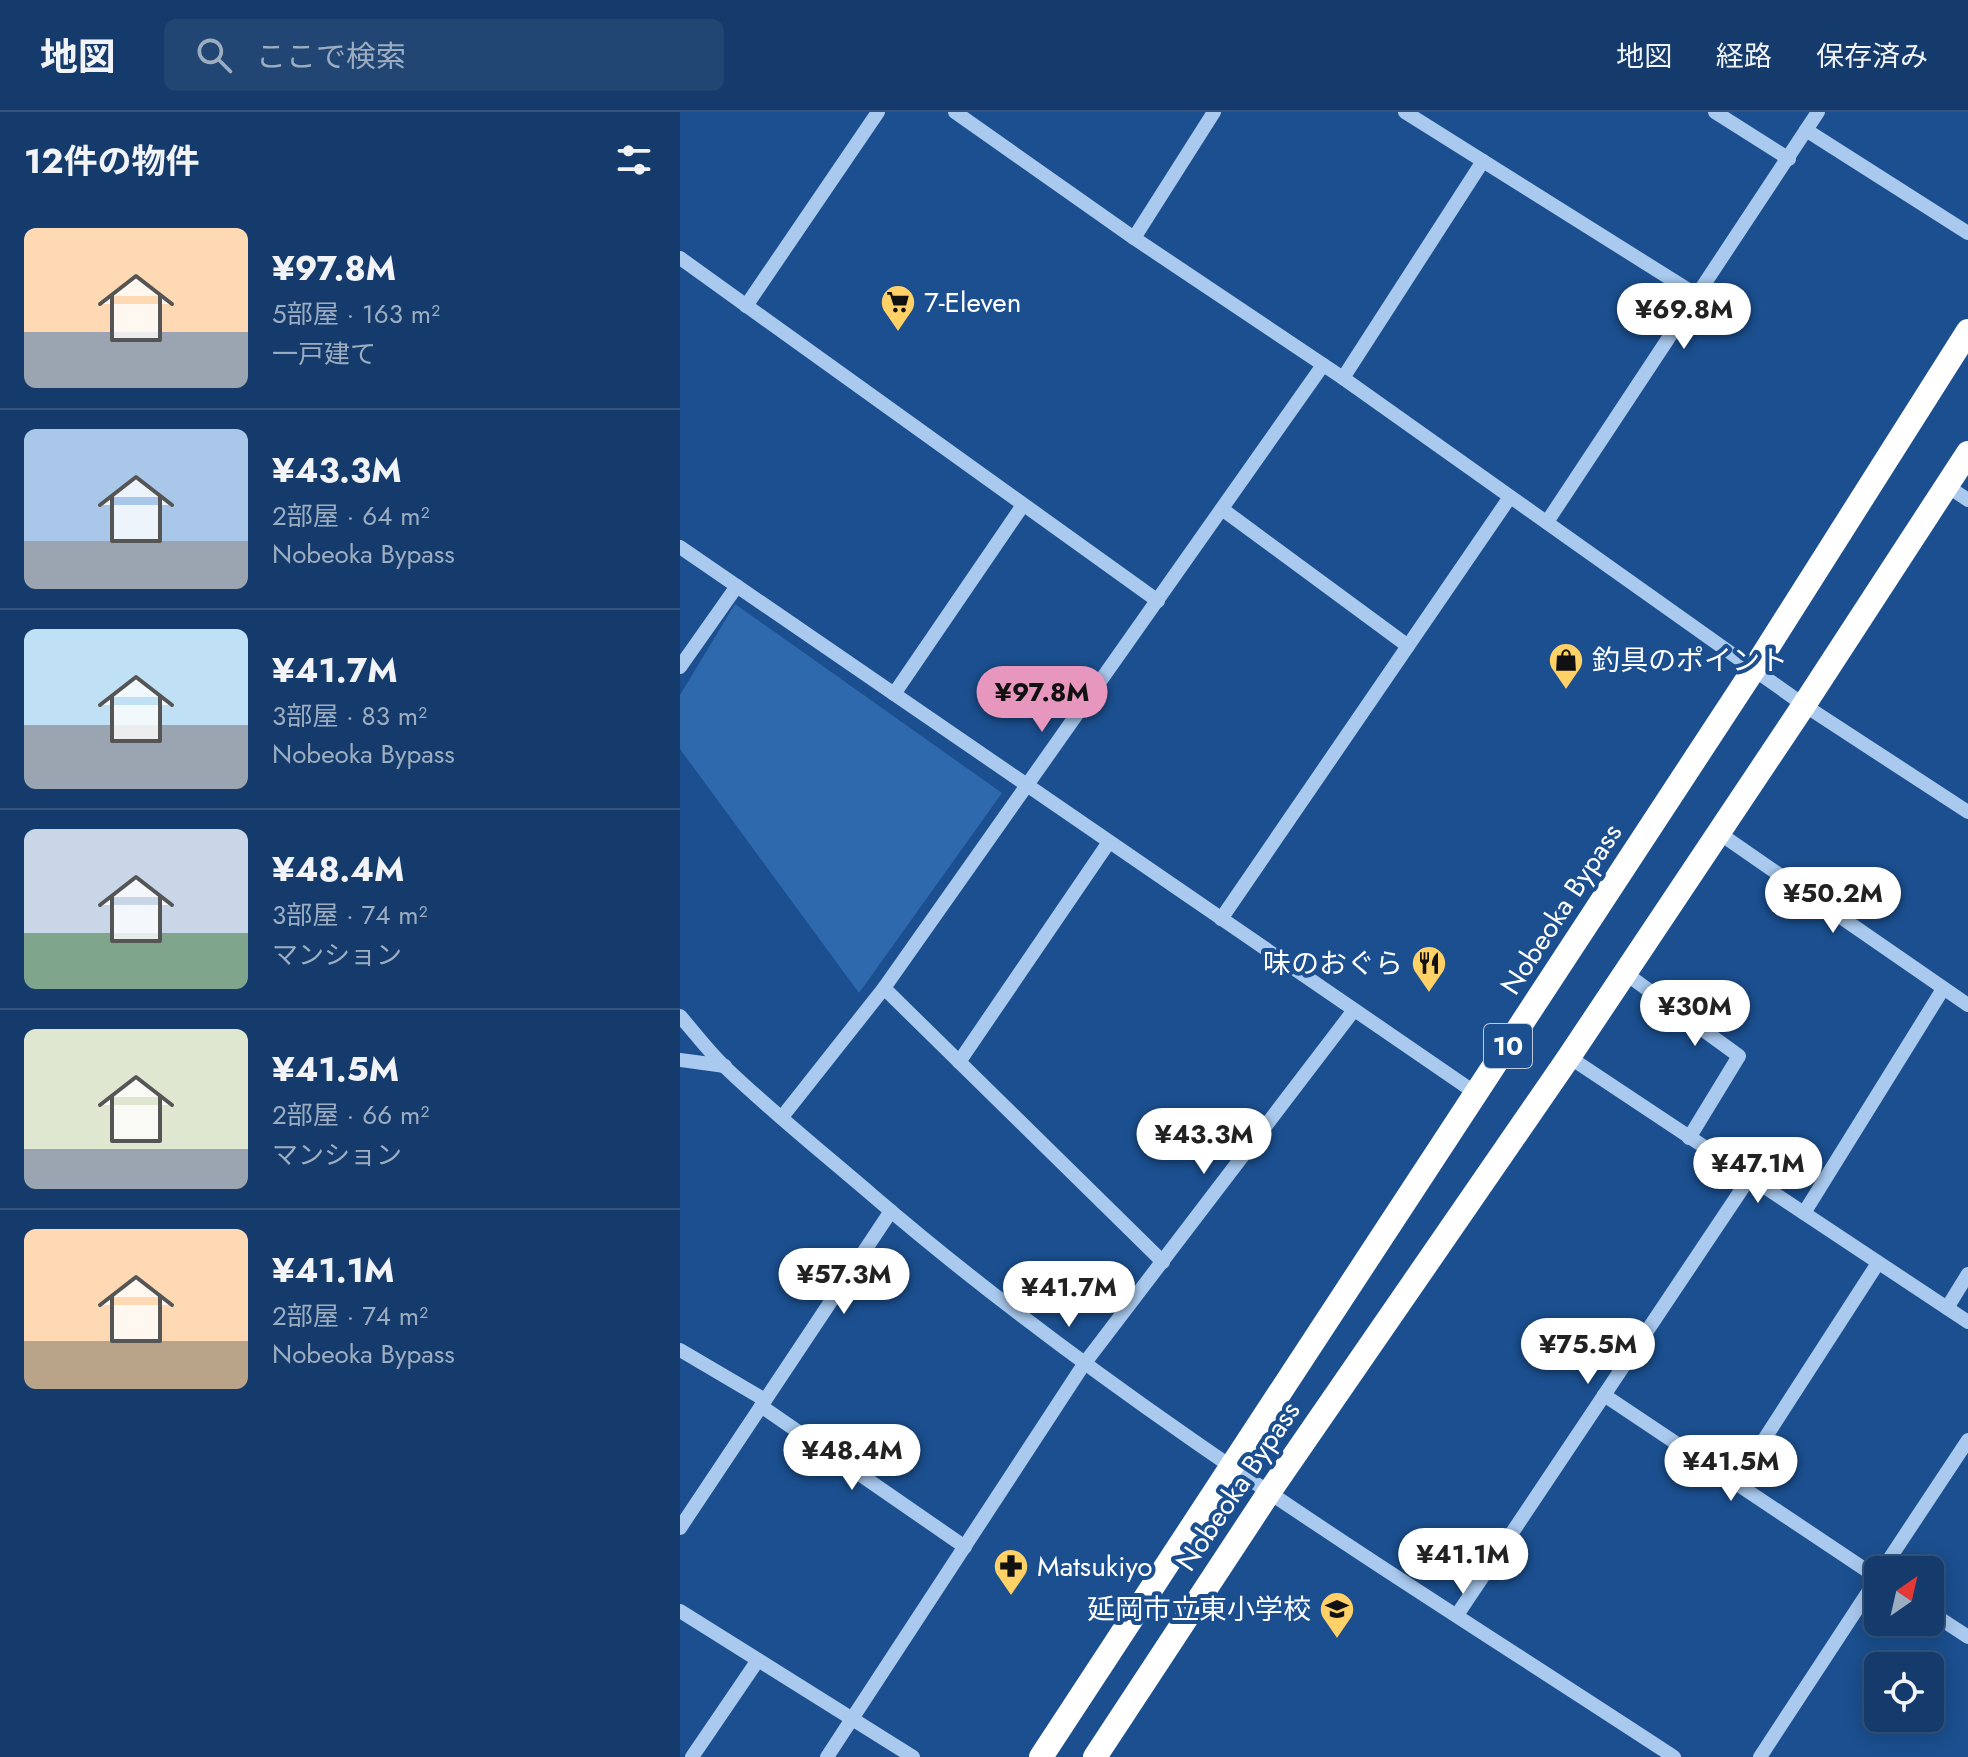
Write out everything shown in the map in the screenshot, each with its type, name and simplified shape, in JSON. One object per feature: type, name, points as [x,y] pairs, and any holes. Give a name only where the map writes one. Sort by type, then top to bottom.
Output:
[{"type":"highway","name":"Nobeoka Bypass","points":[[1041,1757],[1754,669],[1968,331]]},
{"type":"highway","name":"Nobeoka Bypass","points":[[1095,1757],[1270,1491],[1719,833],[1968,453]]},
{"type":"street","points":[[746,306],[878,112]]},
{"type":"street","points":[[955,112],[1134,238],[1343,378],[1804,705],[1968,812]]},
{"type":"street","points":[[1134,238],[1214,112]]},
{"type":"street","points":[[1405,112],[1698,296]]},
{"type":"street","points":[[1715,112],[1789,159]]},
{"type":"street","points":[[1547,522],[1818,112]]},
{"type":"street","points":[[1806,130],[1968,233]]},
{"type":"street","points":[[1343,378],[1483,161]]},
{"type":"street","points":[[680,258],[1158,601]]},
{"type":"street","points":[[782,1117],[884,988],[1323,365]]},
{"type":"street","points":[[1947,486],[1968,500]]},
{"type":"street","points":[[1221,919],[1510,497]]},
{"type":"street","points":[[894,694],[1023,505]]},
{"type":"street","points":[[1222,509],[1408,646]]},
{"type":"street","points":[[680,547],[1477,1094]]},
{"type":"street","points":[[680,667],[737,586]]},
{"type":"street","points":[[1719,833],[1968,1005]]},
{"type":"street","points":[[959,1062],[1109,842]]},
{"type":"street","points":[[1625,973],[1739,1056],[1689,1138]]},
{"type":"street","points":[[884,988],[1163,1262]]},
{"type":"street","points":[[1804,1213],[1943,989]]},
{"type":"street","points":[[827,1757],[1084,1364],[1354,1010]]},
{"type":"street","points":[[680,1016],[725,1066],[988,1293],[1232,1467],[1674,1757]]},
{"type":"street","points":[[1569,1057],[1968,1322]]},
{"type":"street","points":[[680,1060],[725,1066]]},
{"type":"street","points":[[1457,1615],[1750,1177]]},
{"type":"street","points":[[680,1528],[891,1211]]},
{"type":"street","points":[[1736,1483],[1878,1263]]},
{"type":"street","points":[[1947,1308],[1968,1274]]},
{"type":"street","points":[[680,1350],[763,1403],[965,1547]]},
{"type":"street","points":[[1604,1395],[1864,1569]]},
{"type":"street","points":[[1891,1556],[1968,1440]]},
{"type":"street","points":[[1760,1757],[1864,1599]]},
{"type":"street","points":[[680,1611],[913,1757]]},
{"type":"street","points":[[1944,1621],[1968,1637]]},
{"type":"street","points":[[692,1757],[758,1660]]},
{"type":"shaded area","points":[[735,604],[1002,793],[859,993],[680,749],[680,695]]},
{"type":"place","name":"7-Eleven","points":[[898,333]]},
{"type":"place","name":"釣具のポイント","points":[[1566,691]]},
{"type":"place","name":"味のおぐら","points":[[1429,994]]},
{"type":"place","name":"Matsukiyo","points":[[1011,1597]]},
{"type":"place","name":"延岡市立東小学校","points":[[1337,1640]]}]
